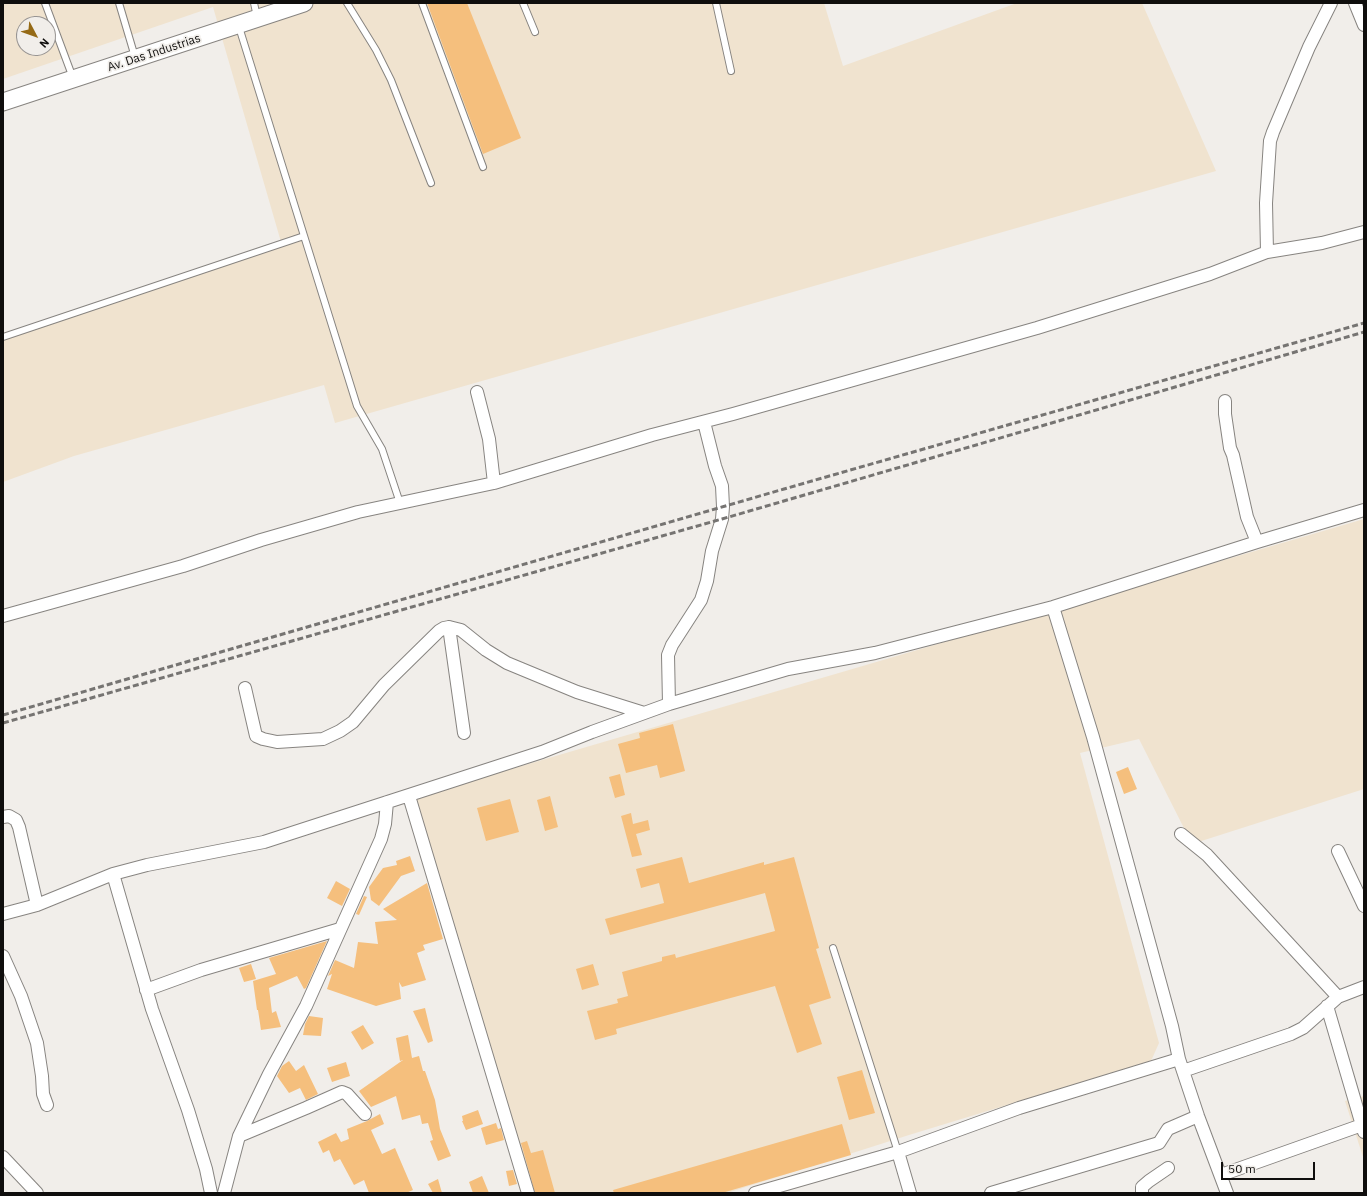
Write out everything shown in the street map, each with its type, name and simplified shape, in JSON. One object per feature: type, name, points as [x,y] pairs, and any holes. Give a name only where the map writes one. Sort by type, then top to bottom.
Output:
[{"type":"main road","name":"Av. Das Industrias","points":[[3,102],[238,25],[256,11],[303,3]]},
{"type":"street","points":[[1267,252],[1266,203],[1270,141],[1309,48],[1331,3]]},
{"type":"street","points":[[1355,3],[1364,25]]},
{"type":"street","points":[[3,616],[183,566],[322,522],[358,512],[494,483],[637,440],[1037,328],[1210,274],[1267,252],[1322,243],[1364,232]]},
{"type":"street","points":[[478,392],[488,439],[494,483]]},
{"type":"street","points":[[1225,400],[1225,414],[1230,448],[1248,517],[1257,542]]},
{"type":"street","points":[[669,704],[668,655],[672,645],[701,600],[707,581],[712,551],[722,519],[722,486],[715,466],[704,422]]},
{"type":"street","points":[[3,914],[37,905],[113,874],[168,861],[264,842],[542,752],[669,704],[788,669],[875,653],[1053,607],[1257,542],[1364,510]]},
{"type":"street","points":[[1053,607],[1093,737],[1180,1059],[1198,1116],[1227,1193]]},
{"type":"street","points":[[244,688],[256,736],[277,742],[323,739],[340,731],[353,722],[384,685],[439,632],[444,628],[449,627],[461,630],[486,650],[507,664],[577,692],[644,713]]},
{"type":"street","points":[[449,627],[464,733]]},
{"type":"street","points":[[408,796],[528,1193]]},
{"type":"street","points":[[224,1193],[239,1136],[269,1074],[306,1006],[381,839],[385,824],[387,802]]},
{"type":"street","points":[[3,818],[9,816],[16,820],[37,905]]},
{"type":"street","points":[[1180,834],[1207,855],[1338,997]]},
{"type":"street","points":[[1338,851],[1364,906]]},
{"type":"street","points":[[113,874],[146,990],[188,1110],[206,1169],[211,1193]]},
{"type":"street","points":[[146,990],[201,970],[340,930]]},
{"type":"street","points":[[3,956],[21,996],[37,1042],[43,1094],[47,1105]]},
{"type":"street","points":[[1184,1071],[1291,1034],[1303,1028],[1338,997],[1364,987]]},
{"type":"street","points":[[1221,1175],[1363,1129],[1327,1006]]},
{"type":"street","points":[[755,1193],[788,1188],[898,1152],[1019,1108],[1180,1059]]},
{"type":"street","points":[[239,1136],[342,1092],[347,1094],[365,1114]]},
{"type":"street","points":[[991,1193],[1158,1142],[1168,1130],[1198,1116]]},
{"type":"street","points":[[898,1152],[910,1193]]},
{"type":"street","points":[[3,1157],[37,1193]]},
{"type":"street","points":[[1142,1193],[1142,1187],[1168,1168]]},
{"type":"lane","points":[[45,3],[74,79]]},
{"type":"lane","points":[[119,3],[135,59]]},
{"type":"lane","points":[[347,3],[376,50],[391,80],[431,183]]},
{"type":"lane","points":[[422,3],[483,167]]},
{"type":"lane","points":[[523,3],[535,32]]},
{"type":"lane","points":[[716,3],[731,71]]},
{"type":"lane","points":[[238,25],[357,406],[382,448],[400,503]]},
{"type":"lane","points":[[3,337],[304,236]]},
{"type":"lane","points":[[833,948],[898,1152]]},
{"type":"shaded area","points":[[3,3],[824,3],[843,66],[1017,3],[1142,3],[1216,171],[335,423],[324,385],[74,456],[3,482],[3,335],[281,242],[213,7],[3,79]]},
{"type":"shaded area","points":[[1364,519],[1364,789],[1192,844],[1139,739],[1080,753],[1159,1043],[1151,1061],[909,1135],[727,1193],[524,1193],[409,799]]},
{"type":"shaded area","points":[[1364,1096],[1364,1160],[1345,1101]]},
{"type":"building","points":[[427,3],[467,3],[521,138],[483,154]]},
{"type":"building","points":[[673,724],[685,771],[660,778],[657,765],[626,773],[618,744],[640,738],[639,733]]},
{"type":"building","points":[[1128,767],[1137,789],[1124,794],[1116,772]]},
{"type":"building","points":[[620,774],[625,795],[615,798],[609,777]]},
{"type":"building","points":[[550,796],[558,827],[545,831],[537,800]]},
{"type":"building","points":[[510,799],[519,832],[486,841],[477,808]]},
{"type":"building","points":[[631,813],[633,824],[648,820],[650,830],[636,834],[642,855],[632,857],[621,816]]},
{"type":"building","points":[[410,856],[415,871],[401,876],[379,906],[371,900],[369,887],[383,868],[397,865],[396,861]]},
{"type":"building","points":[[682,857],[689,883],[764,862],[764,865],[794,857],[819,948],[816,949],[831,998],[809,1005],[822,1044],[797,1053],[775,986],[616,1029],[617,1034],[595,1040],[587,1011],[618,1003],[617,999],[628,996],[622,972],[662,961],[662,957],[675,954],[676,958],[775,931],[765,893],[610,935],[605,919],[664,903],[659,883],[641,888],[636,869]]},
{"type":"building","points":[[336,881],[350,889],[342,906],[327,898]]},
{"type":"building","points":[[427,883],[443,939],[423,945],[425,950],[417,953],[426,980],[402,987],[399,982],[401,999],[376,1006],[327,989],[332,974],[328,976],[335,960],[354,968],[358,942],[378,944],[375,922],[397,920],[383,909]]},
{"type":"building","points":[[364,896],[367,897],[359,915],[356,914]]},
{"type":"building","points":[[327,941],[306,988],[304,989],[297,976],[269,988],[272,1013],[276,1011],[281,1027],[261,1030],[253,981],[276,974],[269,958]]},
{"type":"building","points":[[251,964],[256,979],[244,982],[239,968]]},
{"type":"building","points":[[593,964],[599,985],[582,990],[576,969]]},
{"type":"building","points":[[425,1008],[433,1041],[428,1043],[413,1011]]},
{"type":"building","points":[[309,1016],[323,1018],[321,1036],[303,1035],[305,1024]]},
{"type":"building","points":[[363,1025],[374,1043],[362,1050],[351,1032]]},
{"type":"building","points":[[408,1035],[412,1058],[419,1056],[423,1071],[425,1071],[435,1100],[440,1129],[451,1156],[438,1161],[430,1141],[433,1140],[428,1123],[422,1124],[420,1115],[402,1120],[396,1096],[371,1107],[359,1091],[403,1060],[400,1061],[396,1038]]},
{"type":"building","points":[[289,1061],[296,1071],[304,1065],[318,1094],[306,1100],[300,1088],[289,1093],[277,1076],[282,1066]]},
{"type":"building","points":[[346,1062],[350,1076],[332,1082],[327,1068]]},
{"type":"building","points":[[862,1070],[875,1113],[849,1120],[837,1077]]},
{"type":"building","points":[[478,1110],[483,1124],[466,1130],[462,1121],[462,1116]]},
{"type":"building","points":[[380,1114],[384,1124],[371,1130],[382,1154],[395,1148],[413,1190],[406,1193],[369,1193],[364,1180],[354,1185],[340,1159],[334,1162],[329,1150],[323,1153],[318,1142],[336,1133],[341,1142],[349,1139],[347,1129]]},
{"type":"building","points":[[496,1123],[498,1129],[501,1128],[504,1140],[486,1145],[481,1128]]},
{"type":"building","points":[[842,1124],[851,1155],[722,1193],[614,1193],[613,1190]]},
{"type":"building","points":[[527,1141],[531,1153],[543,1150],[555,1193],[535,1193],[521,1143]]},
{"type":"building","points":[[513,1170],[517,1184],[509,1186],[506,1171]]},
{"type":"building","points":[[482,1176],[489,1193],[473,1193],[469,1182]]},
{"type":"building","points":[[438,1179],[442,1193],[433,1193],[428,1184]]},
{"type":"railway","points":[[3,715],[1364,323]]},
{"type":"railway","points":[[3,723],[722,519],[1364,332]]}]
